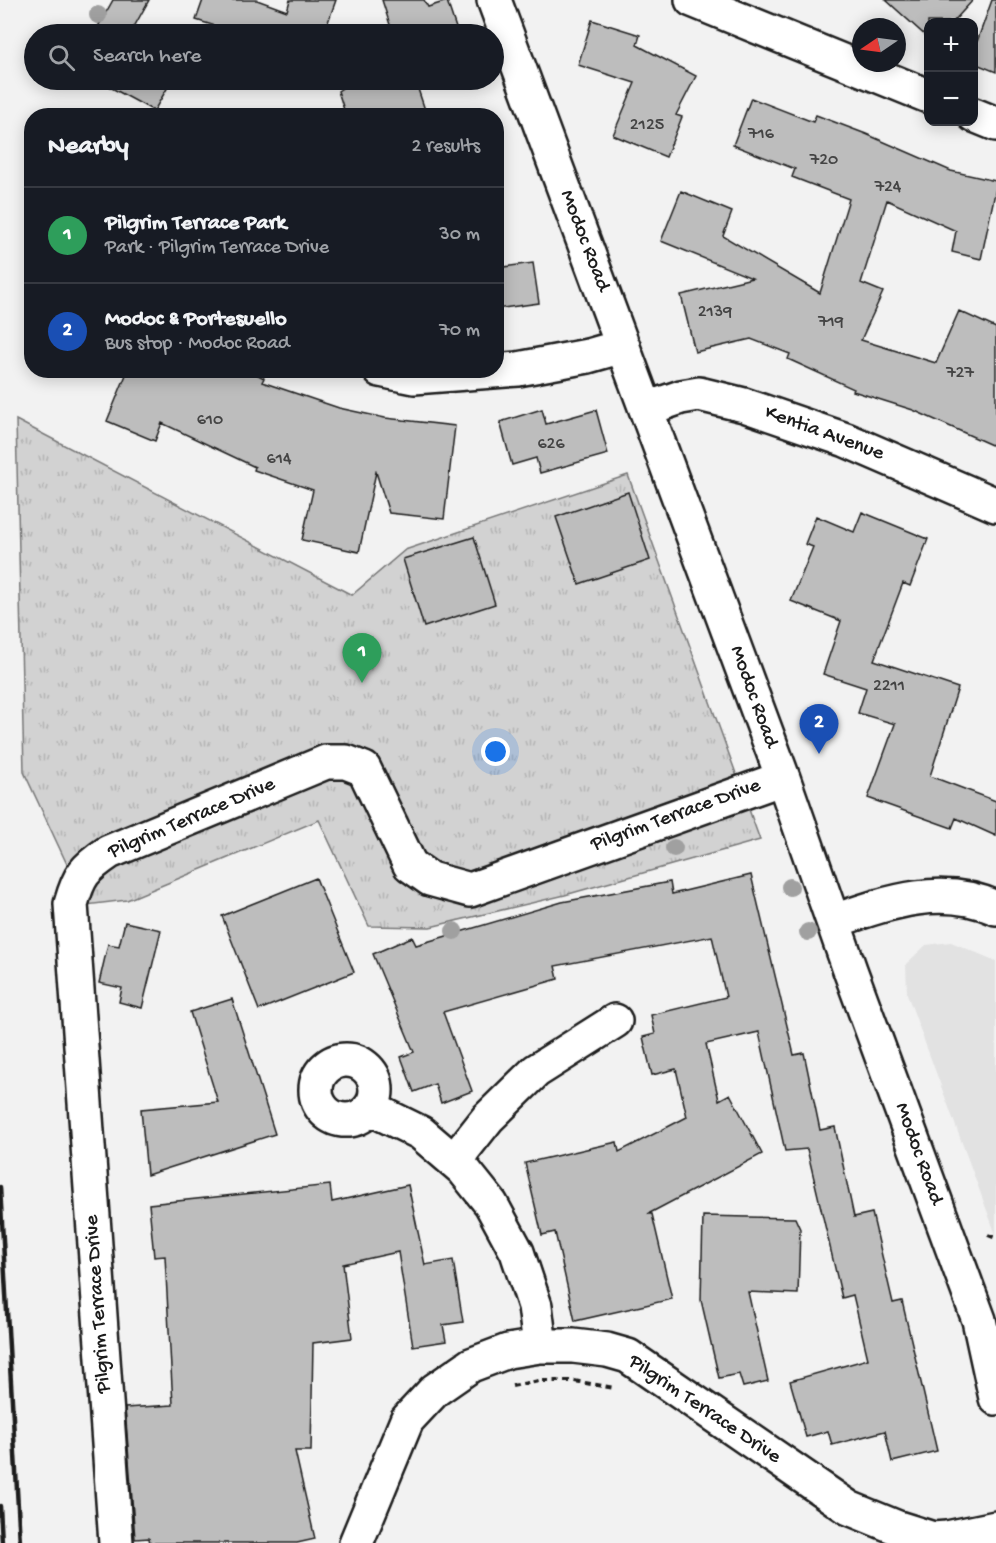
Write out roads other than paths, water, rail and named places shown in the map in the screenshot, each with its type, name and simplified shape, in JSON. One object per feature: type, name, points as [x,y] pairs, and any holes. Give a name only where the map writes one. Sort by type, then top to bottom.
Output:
[{"type":"street","name":"Modoc Road","points":[[494,0],[503,24]]},
{"type":"street","points":[[692,0],[924,94]]},
{"type":"street","name":"Modoc Road","points":[[504,27],[783,778],[979,1320],[996,1398]]},
{"type":"street","points":[[978,117],[996,124]]},
{"type":"street","points":[[504,370],[588,356],[624,346]]},
{"type":"street","name":"Kentia Avenue","points":[[646,409],[681,397],[699,394],[744,405],[846,440],[996,505]]},
{"type":"street","name":"Pilgrim Terrace Drive","points":[[116,1543],[72,904],[77,883],[90,864],[109,852],[326,762],[346,762],[364,770],[410,865],[430,879],[470,890],[783,778]]},
{"type":"street","points":[[834,921],[876,906],[929,896],[959,897],[996,908]]},
{"type":"street","points":[[454,1161],[488,1118],[536,1071],[615,1021]]},
{"type":"street","points":[[370,1108],[421,1133],[464,1169],[491,1204],[517,1252],[535,1306],[540,1347]]},
{"type":"street","name":"Pilgrim Terrace Drive","points":[[356,1543],[407,1420],[435,1390],[471,1365],[508,1351],[573,1346],[607,1350],[628,1356],[849,1508],[933,1539],[996,1528]]},
{"type":"railway","points":[[0,1187],[20,1543]]},
{"type":"railway","points":[[0,1506],[2,1543]]},
{"type":"place","name":"Pilgrim Terrace Park","points":[[362,683]]},
{"type":"place","name":"Modoc & Portesuello","points":[[819,754]]}]
